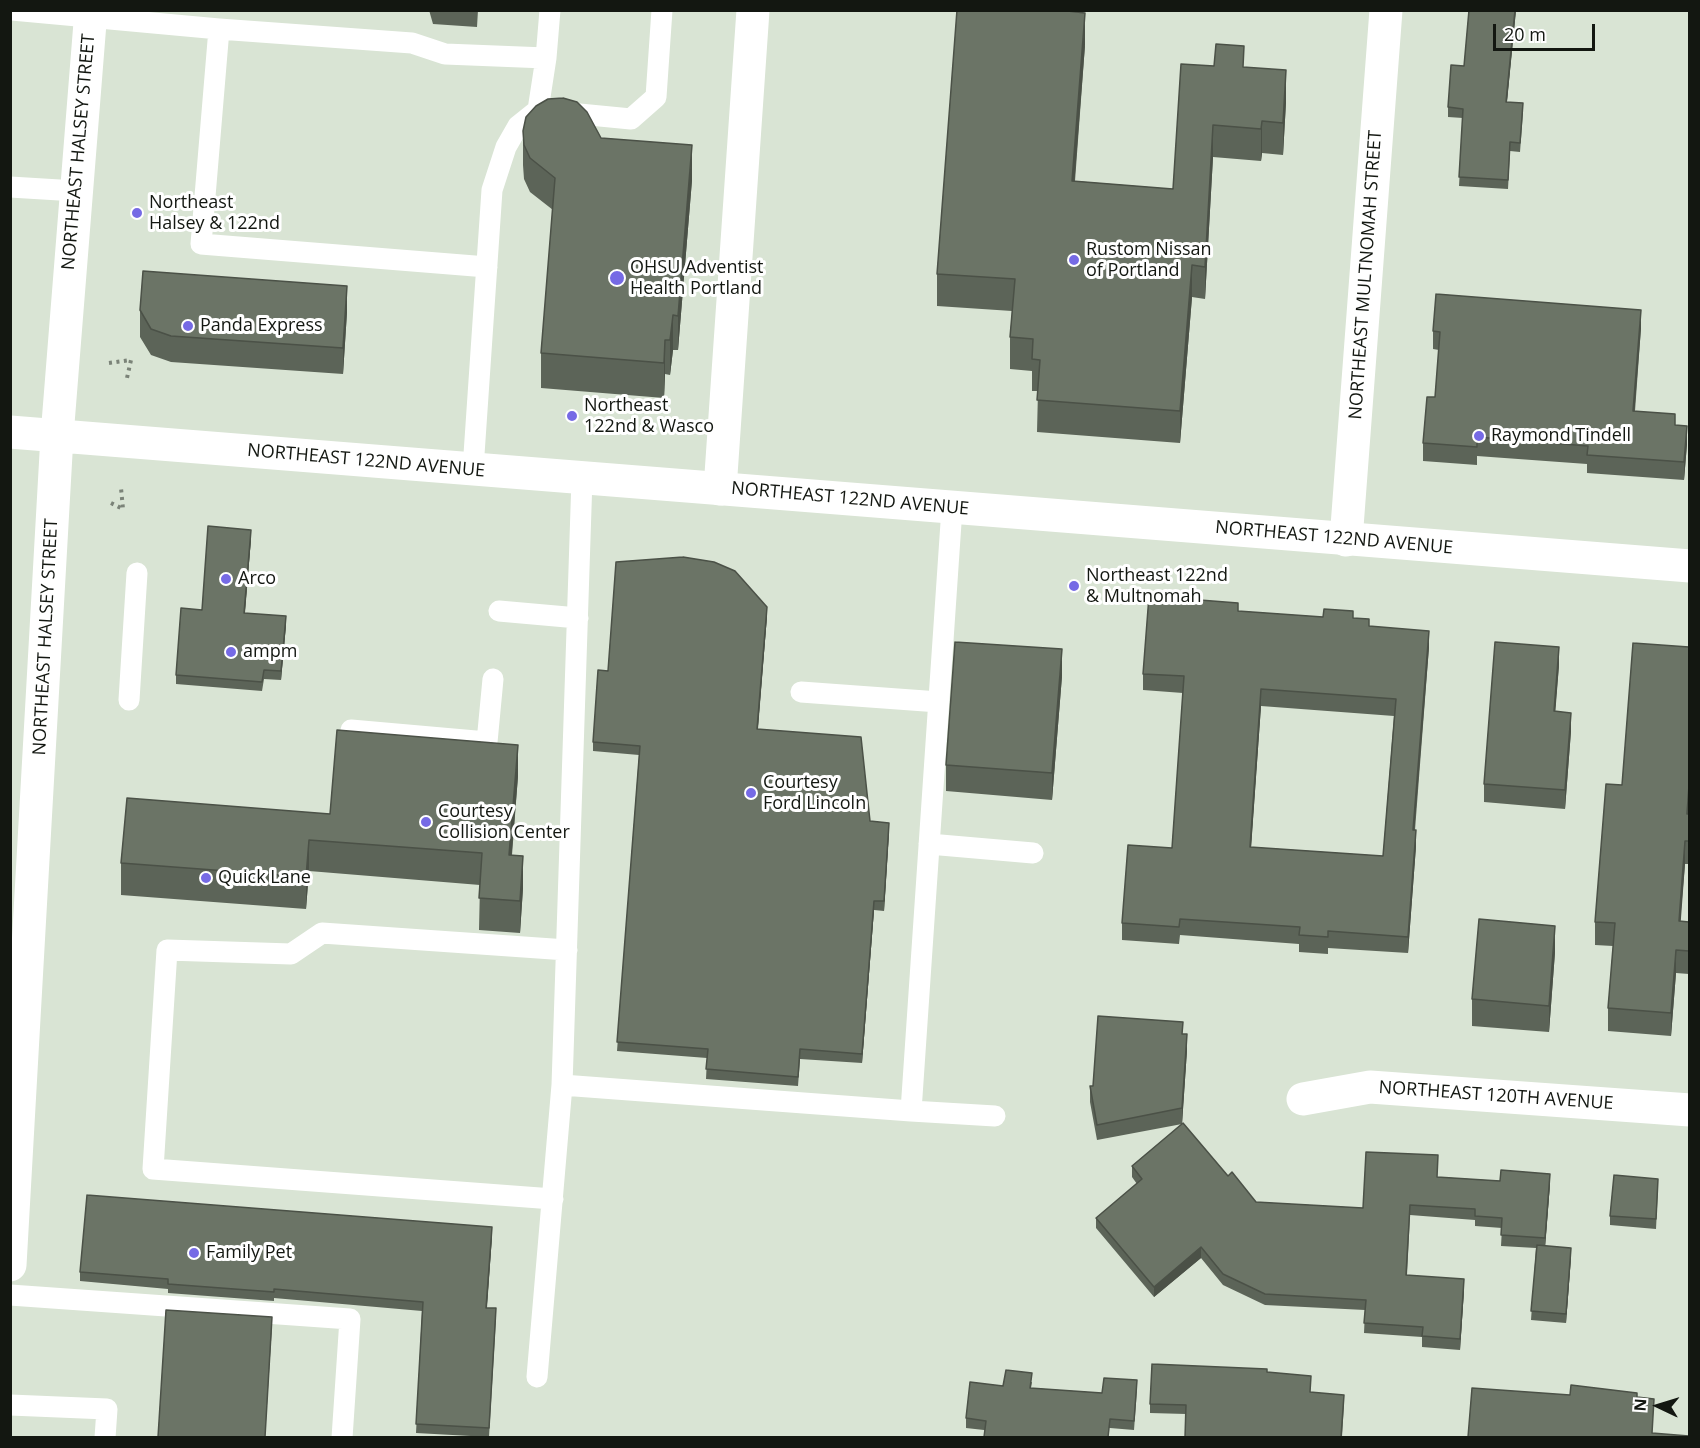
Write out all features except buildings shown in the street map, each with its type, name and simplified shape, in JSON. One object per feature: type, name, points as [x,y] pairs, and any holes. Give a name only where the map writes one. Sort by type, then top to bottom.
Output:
[{"type":"main road","points":[[720,489],[753,10]]},
{"type":"main road","name":"NORTHEAST MULTNOMAH STREET","points":[[1346,540],[1386,10]]},
{"type":"main road","name":"NORTHEAST HALSEY STREET","points":[[10,1265],[57,436],[90,14]]},
{"type":"main road","name":"NORTHEAST 122ND AVENUE","points":[[10,432],[1689,566]]},
{"type":"main road","name":"NORTHEAST 120TH AVENUE","points":[[1303,1099],[1370,1087],[1689,1110]]},
{"type":"lane","points":[[12,10],[90,14],[219,29],[412,42],[445,54],[546,57]]},
{"type":"lane","points":[[473,469],[492,190],[506,147],[518,126],[538,110],[550,10]]},
{"type":"lane","points":[[538,110],[631,119],[656,97],[662,10]]},
{"type":"lane","points":[[219,29],[201,244],[487,267]]},
{"type":"lane","points":[[10,187],[76,191]]},
{"type":"lane","points":[[537,1377],[562,1085],[582,478]]},
{"type":"lane","points":[[910,1111],[952,508]]},
{"type":"lane","points":[[129,700],[137,573]]},
{"type":"lane","points":[[499,611],[578,618]]},
{"type":"lane","points":[[351,730],[487,742],[494,679]]},
{"type":"lane","points":[[801,692],[939,702]]},
{"type":"lane","points":[[929,844],[1033,853]]},
{"type":"lane","points":[[553,1199],[153,1168],[167,950],[291,954],[322,933],[567,950]]},
{"type":"lane","points":[[562,1085],[995,1116]]},
{"type":"lane","points":[[10,1295],[350,1319],[342,1437]]},
{"type":"lane","points":[[10,1405],[107,1409],[105,1437]]},
{"type":"path","points":[[109,363],[131,360],[127,378]]},
{"type":"path","points":[[111,503],[123,509],[121,488]]},
{"type":"place","name":"Northeast Halsey & 122nd","points":[[137,213]]},
{"type":"place","name":"Rustom Nissan of Portland","points":[[1074,260]]},
{"type":"place","name":"OHSU Adventist Health Portland","points":[[617,278]]},
{"type":"place","name":"Panda Express","points":[[188,326]]},
{"type":"place","name":"Northeast 122nd & Wasco","points":[[572,416]]},
{"type":"place","name":"Raymond Tindell","points":[[1479,436]]},
{"type":"place","name":"Arco","points":[[226,579]]},
{"type":"place","name":"Northeast 122nd & Multnomah","points":[[1074,586]]},
{"type":"place","name":"ampm","points":[[231,652]]},
{"type":"place","name":"Courtesy Ford Lincoln","points":[[751,793]]},
{"type":"place","name":"Courtesy Collision Center","points":[[426,822]]},
{"type":"place","name":"Quick Lane","points":[[206,878]]},
{"type":"place","name":"Family Pet","points":[[194,1253]]}]
